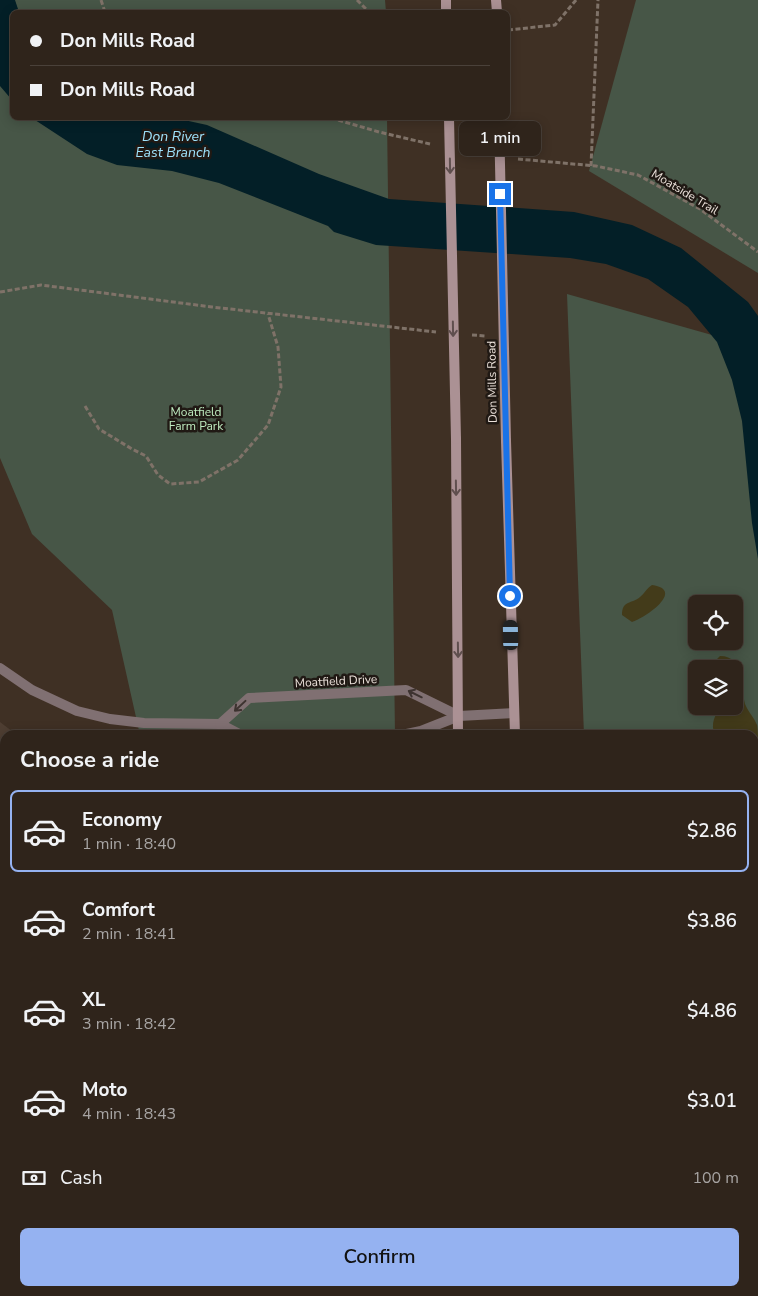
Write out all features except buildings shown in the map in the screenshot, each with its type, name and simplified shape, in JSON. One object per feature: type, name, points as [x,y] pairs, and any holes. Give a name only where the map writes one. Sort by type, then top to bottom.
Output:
[{"type":"main road","points":[[449,120],[456,439],[458,730]]},
{"type":"main road","name":"Don Mills Road","points":[[499,120],[515,730]]},
{"type":"street","points":[[0,668],[32,690],[77,711],[110,719],[144,723],[220,724],[231,730]]},
{"type":"street","name":"Moatfield Drive","points":[[220,724],[248,698],[406,690],[459,716]]},
{"type":"street","name":"Moatfield Drive","points":[[424,730],[459,716],[513,713]]},
{"type":"path","points":[[357,0],[367,10]]},
{"type":"path","points":[[510,30],[555,25],[576,0]]},
{"type":"path","points":[[591,166],[598,0]]},
{"type":"path","points":[[338,120],[436,145]]},
{"type":"path","points":[[464,151],[483,155]]},
{"type":"path","name":"Moatside Trail","points":[[512,158],[591,166],[638,175],[700,209],[758,252]]},
{"type":"path","points":[[0,292],[41,285],[268,314],[438,332]]},
{"type":"path","points":[[85,406],[99,430],[146,456],[158,475],[170,484],[199,482],[238,460],[268,425],[281,387],[278,347],[268,314]]},
{"type":"path","points":[[466,334],[495,336]]},
{"type":"shaded area","points":[[0,722],[10,730],[0,730]]},
{"type":"green space","name":"Moatfield Farm Park","points":[[0,0],[385,0],[386,10],[10,10],[10,120],[387,120],[395,730],[139,730],[112,610],[32,534],[0,458]]},
{"type":"green space","points":[[636,0],[758,0],[758,273],[589,171]]},
{"type":"green space","points":[[567,294],[758,348],[758,730],[584,730]]},
{"type":"sand","points":[[652,585],[661,588],[665,592],[660,604],[632,622],[622,615],[622,610],[626,605],[640,597]]},
{"type":"sand","points":[[720,656],[732,660],[716,660]]},
{"type":"sand","points":[[743,689],[745,704],[757,725],[758,730],[714,730],[715,716],[743,715]]},
{"type":"water","points":[[0,0],[15,0],[18,10],[10,10],[10,98],[0,86]]},
{"type":"water","name":"Don River East Branch","points":[[35,120],[184,120],[207,125],[319,174],[389,199],[574,212],[632,225],[681,248],[748,302],[758,316],[758,559],[752,523],[742,421],[732,380],[717,342],[688,307],[648,279],[606,264],[570,258],[376,245],[334,232],[328,226],[219,183],[172,171],[117,165],[87,154]]},
{"type":"route","points":[[500,194],[510,596]]}]
